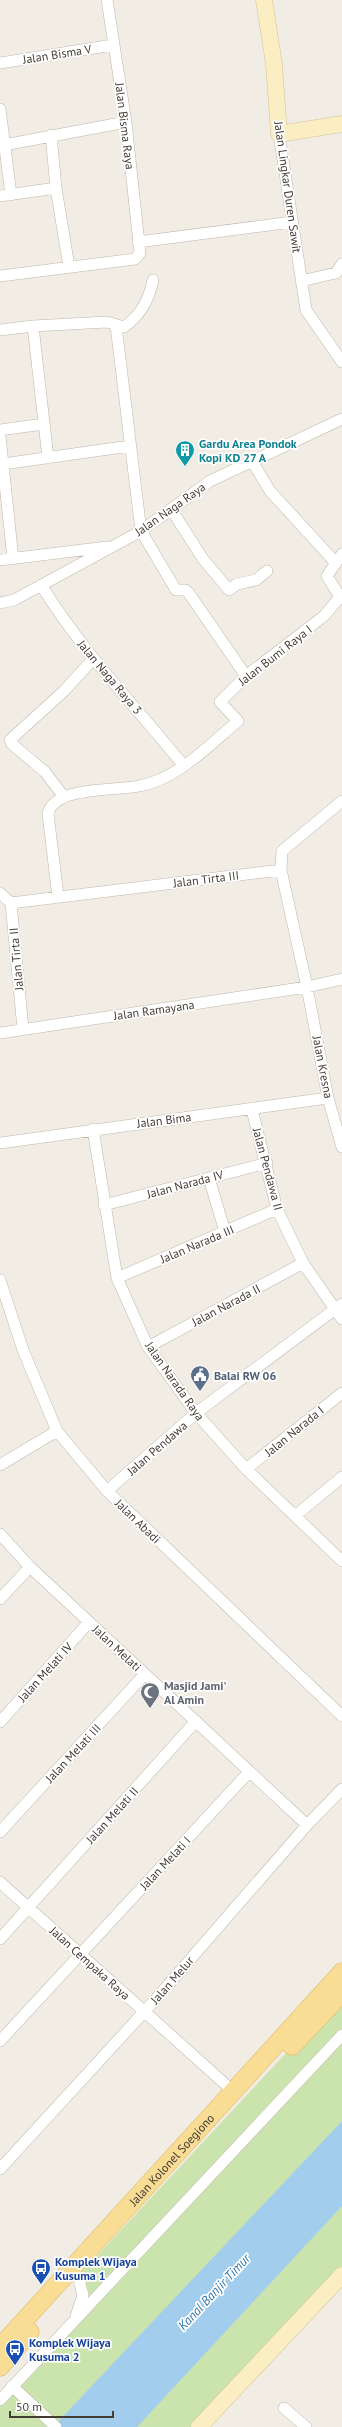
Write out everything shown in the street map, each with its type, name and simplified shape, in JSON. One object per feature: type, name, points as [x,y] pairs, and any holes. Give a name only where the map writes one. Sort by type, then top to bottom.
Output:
[{"type":"main road","name":"Jalan Kolonel Soegiono","points":[[0,2347],[342,1972]]},
{"type":"main road","name":"Jalan Kolonel Soegiono","points":[[0,2367],[78,2276],[342,1993]]},
{"type":"street","name":"Jalan Bisma Raya","points":[[107,0],[126,122],[138,248]]},
{"type":"street","name":"Jalan Lingkar Duren Sawit","points":[[264,0],[274,64],[279,134],[306,310],[342,362]]},
{"type":"street","name":"Jalan Bisma V","points":[[0,63],[113,45]]},
{"type":"street","points":[[0,109],[4,145],[5,196],[56,188]]},
{"type":"street","points":[[4,145],[126,122]]},
{"type":"street","points":[[279,134],[342,124]]},
{"type":"street","points":[[51,135],[56,188],[69,267]]},
{"type":"street","points":[[0,276],[136,259],[138,248],[292,222]]},
{"type":"street","points":[[302,281],[336,273],[342,264]]},
{"type":"street","points":[[0,330],[33,326],[107,322],[116,326],[124,327],[130,323],[145,305],[150,296],[153,280]]},
{"type":"street","points":[[33,326],[48,458]]},
{"type":"street","points":[[116,326],[141,531],[176,590],[185,590],[188,592],[246,676]]},
{"type":"street","name":"Jalan Naga Raya","points":[[0,603],[14,600],[141,531],[210,481],[342,419]]},
{"type":"street","points":[[0,430],[43,424]]},
{"type":"street","points":[[0,436],[13,559]]},
{"type":"street","points":[[3,464],[130,446]]},
{"type":"street","points":[[252,461],[270,491],[338,558]]},
{"type":"street","points":[[171,509],[203,559],[230,590],[237,584],[256,580],[267,571]]},
{"type":"street","points":[[0,560],[115,546]]},
{"type":"street","name":"Jalan Bumi Raya I","points":[[64,797],[152,783],[184,766],[238,721],[220,702],[246,676],[319,620],[341,598],[328,576],[338,558]]},
{"type":"street","name":"Jalan Naga Raya 3","points":[[41,585],[64,622],[93,659],[184,766]]},
{"type":"street","points":[[58,897],[48,814],[51,806],[64,797],[45,772],[12,744],[10,740],[60,695],[93,659]]},
{"type":"street","points":[[308,987],[281,870],[282,851],[342,801]]},
{"type":"street","name":"Jalan Tirta III","points":[[11,903],[281,870]]},
{"type":"street","points":[[0,894],[11,903]]},
{"type":"street","name":"Jalan Tirta II","points":[[11,903],[23,1029]]},
{"type":"street","name":"Jalan Ramayana","points":[[0,1033],[308,987],[342,979]]},
{"type":"street","name":"Jalan Kresna","points":[[308,987],[328,1098],[342,1147]]},
{"type":"street","name":"Jalan Bima","points":[[0,1143],[94,1129],[252,1110],[328,1098]]},
{"type":"street","name":"Jalan Pendawa II","points":[[252,1110],[267,1163],[277,1209],[304,1263],[338,1306],[342,1319]]},
{"type":"street","name":"Jalan Narada Raya","points":[[94,1129],[104,1205],[117,1278],[148,1347],[196,1413],[246,1469],[342,1561]]},
{"type":"street","name":"Jalan Narada IV","points":[[104,1205],[267,1163]]},
{"type":"street","points":[[209,1178],[225,1232]]},
{"type":"street","name":"Jalan Narada III","points":[[117,1278],[277,1209]]},
{"type":"street","name":"Jalan Narada II","points":[[148,1347],[304,1263]]},
{"type":"street","name":"Jalan Abadi","points":[[0,1280],[23,1350],[58,1431],[107,1491],[342,1716]]},
{"type":"street","name":"Jalan Pendawa","points":[[107,1491],[196,1413],[338,1306]]},
{"type":"street","name":"Jalan Narada I","points":[[246,1469],[342,1393]]},
{"type":"street","points":[[0,1465],[58,1431]]},
{"type":"street","points":[[295,1516],[342,1477]]},
{"type":"street","name":"Jalan Melati","points":[[0,1534],[30,1567],[249,1772],[308,1825]]},
{"type":"street","points":[[0,1599],[30,1567]]},
{"type":"street","name":"Jalan Melati IV","points":[[0,1722],[89,1622]]},
{"type":"street","name":"Jalan Melati III","points":[[0,1832],[145,1674]]},
{"type":"street","name":"Jalan Melati II","points":[[0,1940],[196,1721]]},
{"type":"street","name":"Jalan Melati I","points":[[0,2041],[249,1772]]},
{"type":"street","name":"Jalan Melur","points":[[0,2169],[144,2012],[308,1825],[342,1789]]},
{"type":"street","name":"Jalan Cempaka Raya","points":[[0,1882],[234,2092]]},
{"type":"street","points":[[0,2400],[342,2035]]},
{"type":"street","points":[[71,2324],[80,2307],[83,2295],[78,2276]]},
{"type":"street","points":[[199,2427],[342,2276]]},
{"type":"street","points":[[12,2386],[56,2427]]},
{"type":"street","points":[[284,2408],[306,2427]]},
{"type":"green space","points":[[342,1993],[342,2275],[199,2427],[0,2427],[0,2400],[80,2307],[78,2276]]},
{"type":"water","name":"Kanal Banjir Timur","points":[[342,2121],[342,2206],[137,2427],[53,2427]]},
{"type":"place","name":"Gardu Area Pondok Kopi KD 27 A","points":[[185,467]]},
{"type":"place","name":"Balai RW 06","points":[[200,1392]]},
{"type":"place","name":"Masjid Jami' Al Amin","points":[[150,1709]]},
{"type":"place","name":"Komplek Wijaya Kusuma 1","points":[[41,2285]]},
{"type":"place","name":"Komplek Wijaya Kusuma 2","points":[[15,2366]]}]
